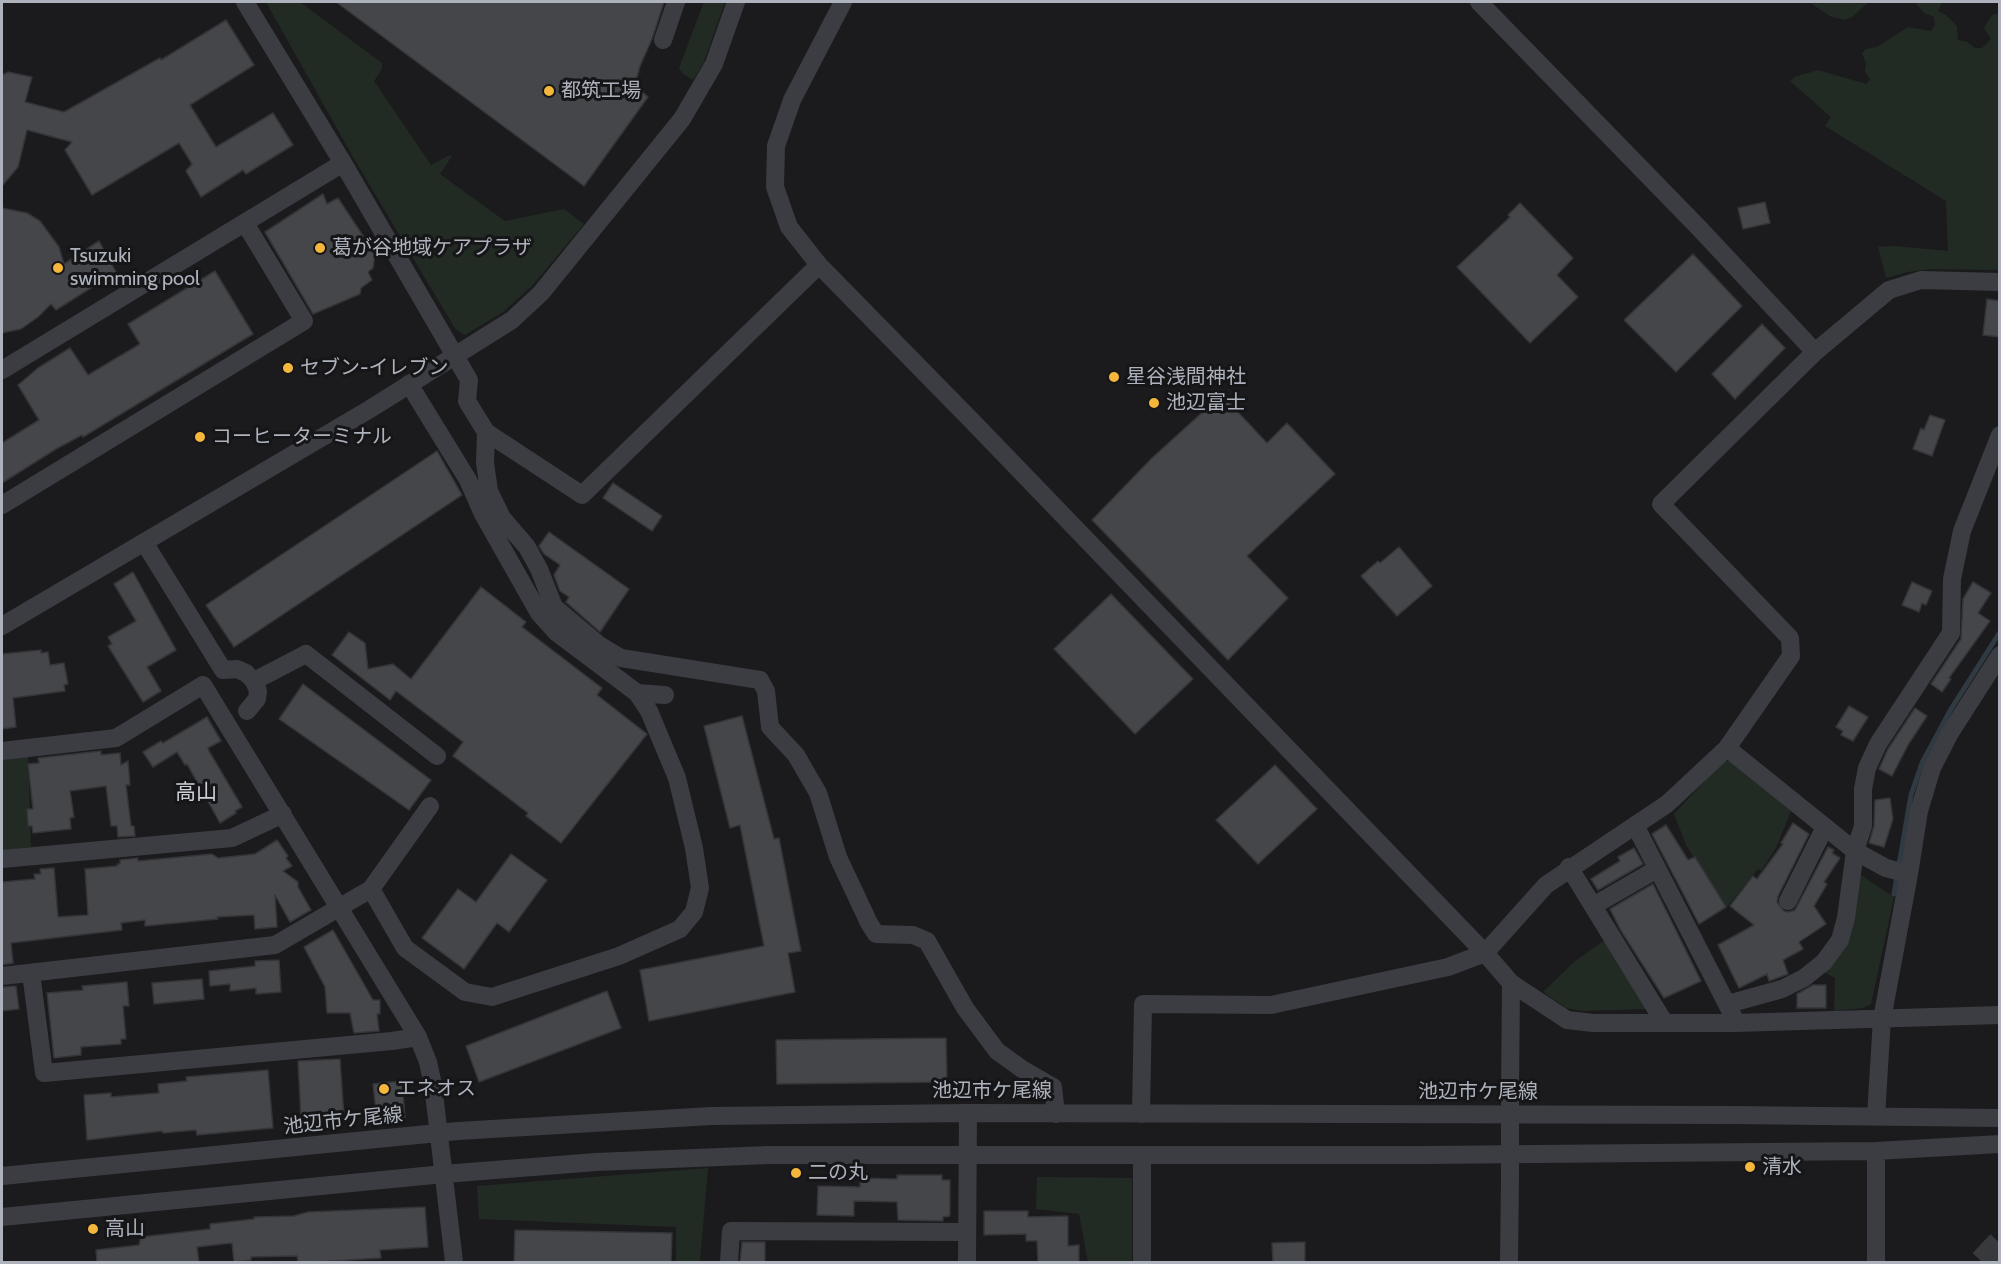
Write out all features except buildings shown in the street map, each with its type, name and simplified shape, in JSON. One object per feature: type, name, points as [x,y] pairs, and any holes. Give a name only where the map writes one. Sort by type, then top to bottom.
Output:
[{"type":"street","points":[[246,2],[469,380],[467,401],[486,432],[582,495],[819,265]]},
{"type":"street","points":[[663,40],[676,2]]},
{"type":"street","points":[[2,626],[370,409],[512,320],[541,293],[682,119],[714,64],[736,2]]},
{"type":"street","points":[[843,2],[792,100],[776,146],[775,187],[789,227],[819,265],[1485,953],[1511,983],[1567,1020],[1593,1023],[1735,1023],[2000,1015]]},
{"type":"street","points":[[1479,2],[1700,229],[1815,352]]},
{"type":"street","points":[[2,370],[343,163]]},
{"type":"street","points":[[2,505],[304,321],[245,223]]},
{"type":"street","points":[[1141,1114],[1143,1004],[1271,1005],[1448,967],[1485,953],[1546,885],[1569,867],[1667,804],[1727,748],[1791,656],[1790,638],[1661,504],[1815,352],[1889,290],[1921,280],[2000,282]]},
{"type":"street","points":[[371,889],[405,948],[465,992],[492,997],[619,956],[680,929],[694,912],[700,888],[694,848],[677,778],[649,711],[637,693],[556,632],[539,613],[483,514],[468,480],[409,384]]},
{"type":"street","points":[[486,432],[485,463],[489,491],[502,518],[527,548],[539,569],[554,607],[599,645],[621,658],[760,680],[766,691],[770,727],[796,754],[818,793],[838,857],[876,934],[913,935],[927,941],[964,1008],[997,1051],[1053,1087],[1056,1114]]},
{"type":"street","points":[[1728,1005],[1782,989],[1804,978],[1824,962],[1840,940],[1846,918],[1855,851],[1863,826],[1863,789],[1867,768],[1878,744],[1951,633],[1952,579],[1962,531],[2000,435]]},
{"type":"street","points":[[144,542],[223,670],[237,669],[246,673],[254,681],[258,691],[257,699],[247,711]]},
{"type":"street","points":[[254,681],[306,654],[437,756]]},
{"type":"street","points":[[1876,1116],[1882,1019],[1919,811],[1932,768],[1950,733],[2000,655]]},
{"type":"street","points":[[2,751],[116,738],[203,685],[418,1037],[434,1085],[444,1174],[448,1262]]},
{"type":"street","points":[[637,693],[665,695]]},
{"type":"street","points":[[1727,748],[1855,851],[1886,868],[1909,874]]},
{"type":"street","points":[[2,975],[275,945],[341,909],[371,889],[430,806]]},
{"type":"street","points":[[2,859],[232,838],[283,814]]},
{"type":"street","points":[[1635,825],[1728,1005],[1735,1023]]},
{"type":"street","points":[[1788,901],[1825,827]]},
{"type":"street","points":[[1569,867],[1664,1022]]},
{"type":"street","points":[[1593,906],[1657,869]]},
{"type":"street","points":[[31,973],[44,1073],[418,1037]]},
{"type":"street","points":[[1509,1263],[1511,983]]},
{"type":"street","points":[[967,1263],[968,1113]]},
{"type":"street","name":"池辺市ケ尾線","points":[[2,1176],[439,1133],[711,1116],[968,1113],[1995,1118]]},
{"type":"street","points":[[2,1217],[444,1174],[596,1162],[769,1155],[1876,1151],[2000,1144]]},
{"type":"street","points":[[1968,1146],[2000,1152]]},
{"type":"street","points":[[1876,1151],[1876,1263]]},
{"type":"street","points":[[1142,1155],[1142,1263]]},
{"type":"street","points":[[729,1263],[731,1231],[967,1232]]},
{"type":"shaded area","points":[[266,2],[300,2],[382,63],[382,69],[374,81],[431,165],[452,156],[440,174],[505,221],[564,209],[584,224],[532,286],[503,312],[465,335],[456,330],[353,157]]},
{"type":"shaded area","points":[[704,2],[725,2],[703,64],[693,80],[683,74],[679,68]]},
{"type":"shaded area","points":[[1809,2],[1869,2],[1852,17],[1844,20],[1830,16]]},
{"type":"shaded area","points":[[1915,2],[1942,2],[1938,11],[1946,15],[1957,26],[1958,40],[1967,42],[1975,48],[1982,48],[1991,39],[1984,28],[1992,15],[1999,13],[1999,270],[1931,269],[1886,278],[1878,247],[1894,246],[1948,251],[1946,201],[1825,126],[1831,117],[1790,81],[1795,77],[1818,70],[1866,84],[1870,79],[1865,71],[1866,63],[1862,53],[1866,49],[1877,47],[1908,27],[1931,31],[1935,25],[1934,17],[1924,13]]},
{"type":"shaded area","points":[[28,755],[31,847],[2,851],[2,760]]},
{"type":"shaded area","points":[[1723,761],[1731,761],[1791,811],[1776,848],[1761,871],[1758,869],[1725,909],[1686,845],[1674,814]]},
{"type":"shaded area","points":[[1856,872],[1894,897],[1871,1004],[1864,1008],[1834,1011],[1835,978],[1822,971]]},
{"type":"shaded area","points":[[1606,939],[1646,1009],[1582,1011],[1566,1008],[1543,992],[1574,962]]},
{"type":"shaded area","points":[[708,1168],[700,1262],[676,1262],[676,1227],[479,1219],[477,1186]]},
{"type":"shaded area","points":[[1037,1177],[1132,1178],[1132,1262],[1088,1262],[1079,1214],[1036,1209]]},
{"type":"waterway","points":[[1894,894],[1911,795],[1922,763],[1951,709],[2000,632]]},
{"type":"tunnel","points":[[1982,1262],[2000,1243]]},
{"type":"place","name":"都筑工場","points":[[549,91]]},
{"type":"place","name":"葛が谷地域ケアプラザ","points":[[320,248]]},
{"type":"place","name":"Tsuzuki swimming pool","points":[[58,268]]},
{"type":"place","name":"セブン-イレブン","points":[[288,368]]},
{"type":"place","name":"星谷浅間神社","points":[[1114,377]]},
{"type":"place","name":"池辺富士","points":[[1154,403]]},
{"type":"place","name":"コーヒーターミナル","points":[[200,437]]},
{"type":"place","name":"エネオス","points":[[384,1089]]},
{"type":"place","name":"清水","points":[[1750,1167]]},
{"type":"place","name":"二の丸","points":[[796,1173]]},
{"type":"place","name":"高山","points":[[93,1229]]},
{"type":"district","name":"高山","points":[[196,793]]}]
